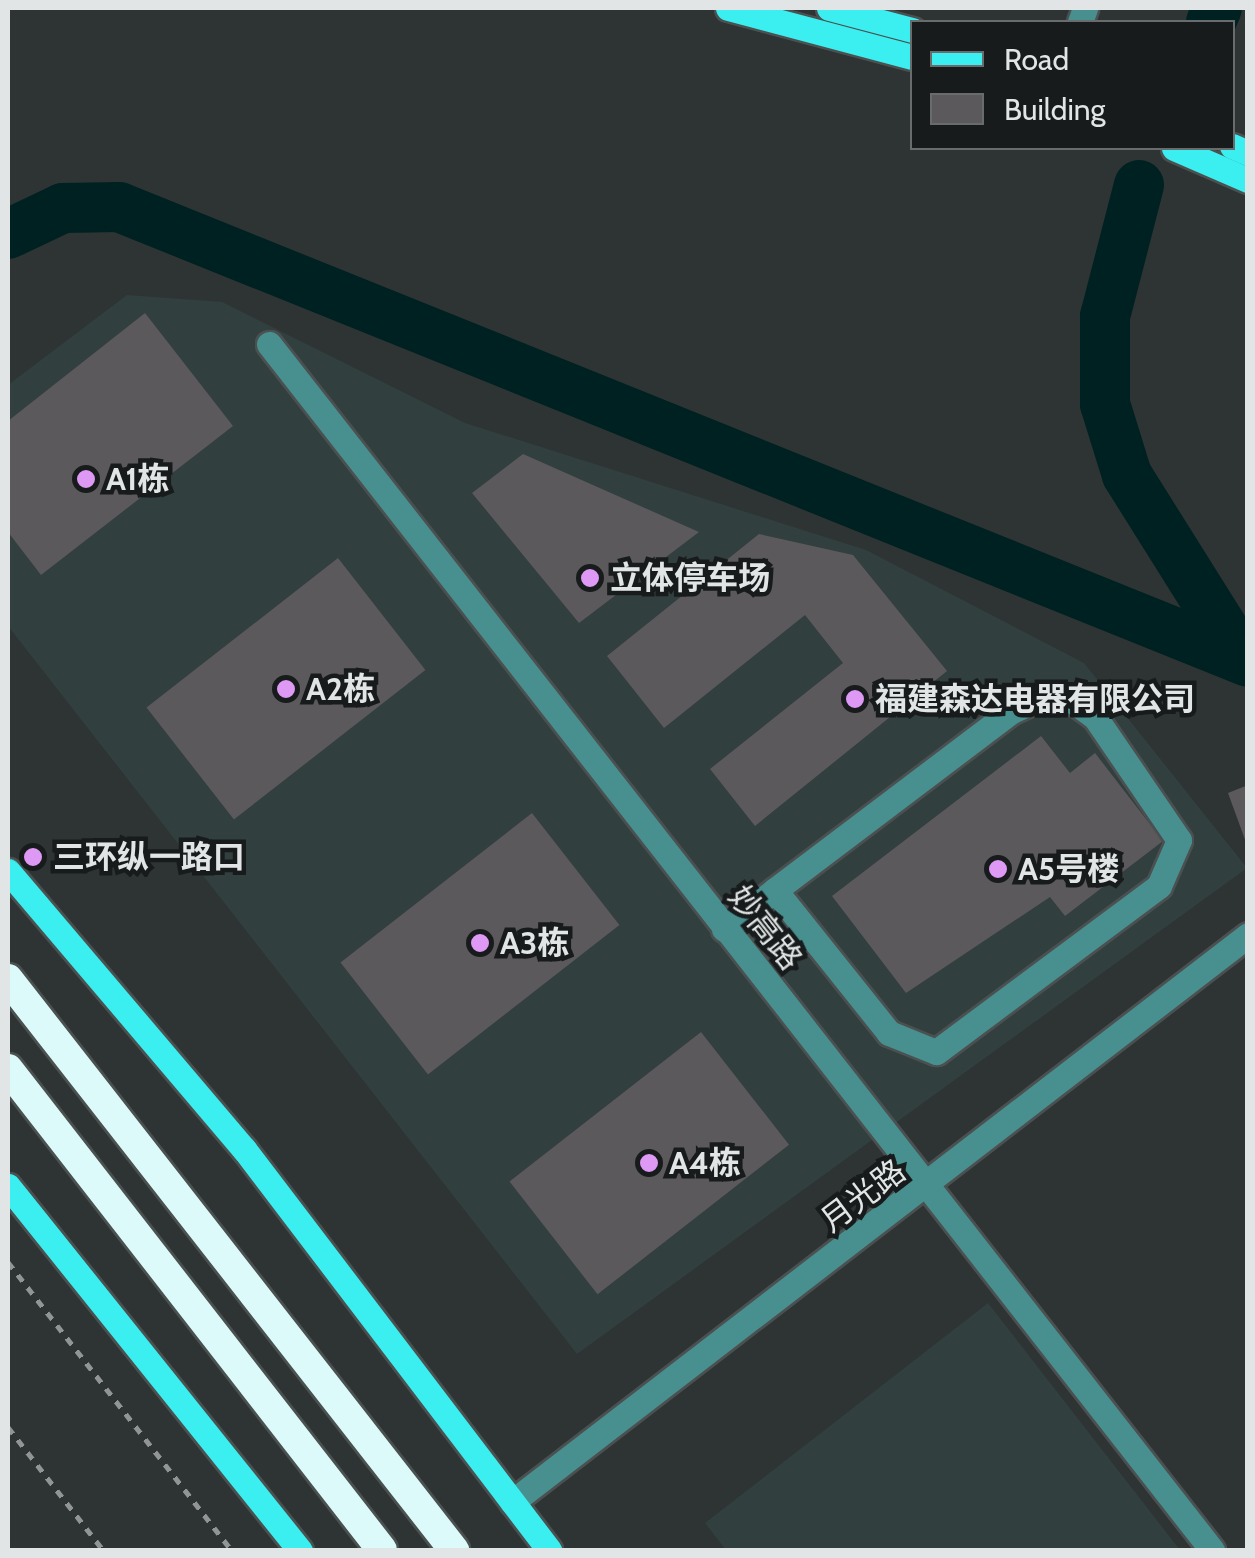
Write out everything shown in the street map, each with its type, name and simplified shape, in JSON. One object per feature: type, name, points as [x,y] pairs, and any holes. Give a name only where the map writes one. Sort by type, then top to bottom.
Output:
[{"type":"highway","points":[[8,979],[454,1550]]},
{"type":"highway","points":[[8,1070],[382,1550]]},
{"type":"main road","points":[[728,8],[910,56]]},
{"type":"main road","points":[[829,8],[910,29]]},
{"type":"main road","points":[[1179,150],[1248,180]]},
{"type":"main road","points":[[8,872],[244,1149],[549,1550]]},
{"type":"main road","points":[[8,1186],[300,1550]]},
{"type":"street","name":"妙高路","points":[[269,344],[1212,1550]]},
{"type":"street","points":[[724,929],[775,890],[1010,712],[1045,696],[1070,699],[1095,718],[1179,840],[1159,886],[928,1053],[889,1033],[775,890]]},
{"type":"street","name":"月光路","points":[[512,1502],[926,1188],[1248,936]]},
{"type":"path","points":[[8,1262],[232,1550]]},
{"type":"path","points":[[8,1427],[103,1550]]},
{"type":"shaded area","points":[[127,295],[222,302],[465,423],[866,550],[1084,663],[1247,868],[577,1354],[8,626],[8,385]]},
{"type":"shaded area","points":[[988,1303],[1180,1550],[726,1550],[705,1523]]},
{"type":"building","name":"A1栋","points":[[145,313],[233,426],[41,575],[8,532],[8,421]]},
{"type":"building","name":"立体停车场","points":[[523,454],[699,532],[579,623],[472,493]]},
{"type":"building","name":"福建森达电器有限公司","points":[[759,534],[853,555],[947,671],[755,826],[710,769],[843,663],[805,615],[664,728],[607,656]]},
{"type":"building","name":"A2栋","points":[[338,558],[425,670],[234,820],[147,708]]},
{"type":"building","name":"A5号楼","points":[[1041,736],[1070,773],[1095,753],[1163,841],[1065,916],[1050,897],[906,993],[832,896]]},
{"type":"building","points":[[1248,785],[1248,845],[1247,845],[1228,793]]},
{"type":"building","name":"A3栋","points":[[532,813],[619,925],[428,1075],[341,963]]},
{"type":"building","name":"A4栋","points":[[701,1032],[789,1145],[598,1294],[510,1182]]},
{"type":"waterway","points":[[1212,20],[1217,8]]},
{"type":"waterway","points":[[1139,185],[1105,316],[1105,404],[1127,475],[1240,655]]},
{"type":"waterway","points":[[8,234],[63,208],[119,207],[1248,662]]},
{"type":"place","name":"A1栋","points":[[86,479]]},
{"type":"place","name":"立体停车场","points":[[590,578]]},
{"type":"place","name":"A2栋","points":[[286,689]]},
{"type":"place","name":"福建森达电器有限公司","points":[[855,699]]},
{"type":"place","name":"三环纵一路口","points":[[33,857]]},
{"type":"place","name":"A5号楼","points":[[998,869]]},
{"type":"place","name":"A3栋","points":[[480,943]]},
{"type":"place","name":"A4栋","points":[[649,1163]]}]
